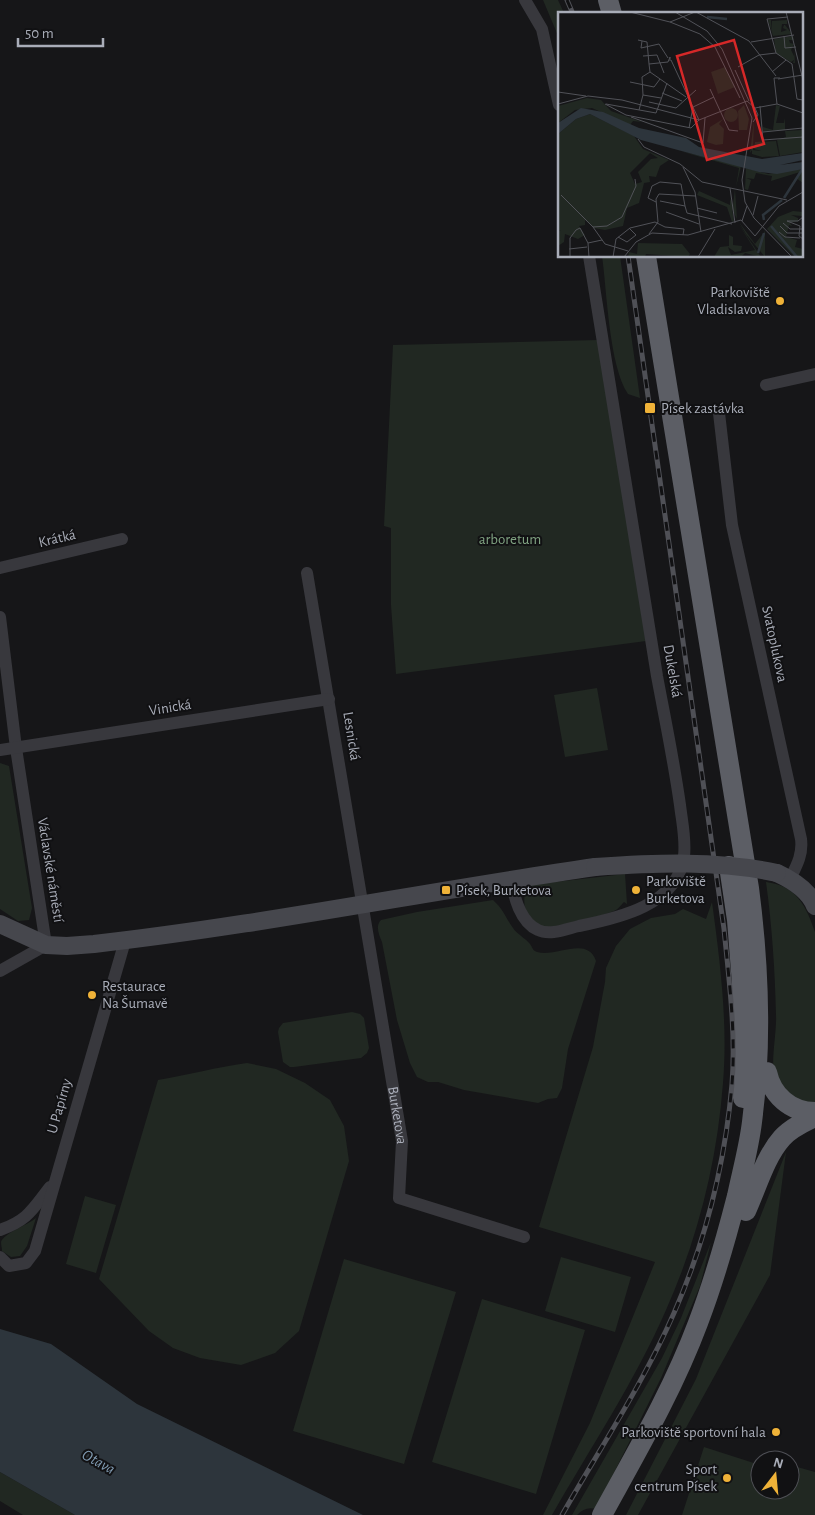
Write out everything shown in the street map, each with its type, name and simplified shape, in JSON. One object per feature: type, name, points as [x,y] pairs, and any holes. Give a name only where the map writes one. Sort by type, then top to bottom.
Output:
[{"type":"highway","points":[[617,1515],[699,1355],[726,1281],[740,1211],[757,1070],[758,980],[754,928],[646,258]]},
{"type":"highway","points":[[602,1515],[641,1445],[698,1324],[740,1211],[756,1159],[767,1072],[769,1030],[764,927],[660,258]]},
{"type":"highway","points":[[729,866],[737,920],[742,984],[743,1123],[739,1175],[740,1211]]},
{"type":"highway","points":[[767,1072],[774,1091],[787,1104],[796,1109],[815,1112]]},
{"type":"highway","points":[[740,1211],[773,1151],[783,1137],[815,1117]]},
{"type":"main road","points":[[0,924],[46,945],[67,946],[125,941],[595,867],[669,864],[755,868],[784,876],[804,890],[815,906]]},
{"type":"street","points":[[525,0],[542,29],[558,101]]},
{"type":"street","name":"Dukelská","points":[[511,879],[520,910],[527,922],[537,930],[550,933],[614,919],[655,900],[677,880],[684,857],[685,843],[678,794],[589,258]]},
{"type":"street","points":[[766,386],[815,374]]},
{"type":"street","name":"Svatoplukova","points":[[719,413],[732,525],[801,838],[802,849],[796,866],[784,876]]},
{"type":"street","name":"Krátká","points":[[0,568],[122,540]]},
{"type":"street","name":"Lesnická","points":[[307,573],[330,699],[362,905]]},
{"type":"street","name":"Václavské náměstí","points":[[0,617],[5,696],[16,748],[46,945],[0,971]]},
{"type":"street","name":"Vinická","points":[[16,748],[330,699]]},
{"type":"street","points":[[0,750],[16,748]]},
{"type":"street","name":"Burketova","points":[[362,905],[402,1141],[399,1198],[524,1237]]},
{"type":"street","name":"U Papírny","points":[[5,1262],[26,1262],[35,1251],[125,941]]},
{"type":"street","points":[[0,1230],[20,1222],[30,1213],[54,1182]]},
{"type":"green space","points":[[543,0],[558,0],[564,12],[558,12],[558,36]]},
{"type":"green space","points":[[602,258],[620,258],[640,398],[628,394],[622,381],[617,366],[610,328]]},
{"type":"green space","name":"arboretum","points":[[598,340],[646,641],[396,674],[391,605],[391,528],[384,526],[393,345]]},
{"type":"green space","points":[[597,688],[608,750],[565,757],[554,695]]},
{"type":"green space","points":[[0,763],[9,766],[32,908],[29,920],[18,921],[0,909]]},
{"type":"green space","points":[[625,874],[627,904],[624,902],[612,912],[593,918],[545,927],[533,921],[524,904],[524,897],[529,885]]},
{"type":"green space","points":[[766,882],[785,888],[799,899],[808,914],[815,932],[815,1104],[801,1102],[789,1095],[776,1079],[774,1072],[775,981]]},
{"type":"green space","points":[[493,900],[502,910],[510,924],[530,944],[533,950],[545,953],[578,948],[586,949],[592,953],[596,961],[568,1049],[562,1088],[557,1098],[538,1103],[464,1090],[438,1082],[428,1082],[417,1077],[410,1063],[397,1020],[382,942],[378,931],[379,922],[417,912]]},
{"type":"green space","points":[[712,902],[724,1015],[723,1083],[711,1171],[697,1227],[666,1310],[641,1362],[552,1515],[543,1515],[590,1423],[655,1262],[539,1227],[593,1047],[606,968],[616,946],[630,929],[651,918],[675,914],[683,909],[706,919]]},
{"type":"green space","points":[[352,1012],[360,1014],[364,1018],[369,1048],[367,1053],[361,1058],[294,1067],[290,1067],[283,1062],[278,1032],[283,1023]]},
{"type":"green space","points":[[247,1063],[276,1069],[305,1083],[330,1100],[344,1126],[349,1161],[299,1331],[275,1353],[241,1365],[200,1358],[173,1348],[149,1331],[99,1279],[158,1080]]},
{"type":"green space","points":[[786,1152],[770,1275],[638,1515],[626,1515],[696,1379]]},
{"type":"green space","points":[[85,1196],[116,1205],[96,1273],[66,1264]]},
{"type":"green space","points":[[36,1218],[27,1246],[20,1256],[11,1257],[2,1251],[1,1242],[3,1239],[11,1232]]},
{"type":"green space","points":[[711,1242],[700,1286],[661,1378],[596,1509],[586,1509],[577,1515],[572,1515],[662,1358],[681,1318]]},
{"type":"green space","points":[[561,1257],[631,1277],[615,1332],[545,1311]]},
{"type":"green space","points":[[344,1259],[456,1292],[404,1464],[293,1431]]},
{"type":"green space","points":[[482,1299],[585,1330],[536,1494],[432,1462]]},
{"type":"green space","name":"Sport centrum Písek","points":[[704,1447],[750,1462],[750,1500],[800,1500],[800,1468],[815,1472],[815,1515],[682,1515]]},
{"type":"green space","points":[[0,1472],[75,1515],[23,1515],[0,1501]]},
{"type":"water","name":"Otava","points":[[0,1329],[51,1344],[137,1404],[363,1515],[75,1515],[0,1472]]},
{"type":"railway","points":[[567,0],[572,12]]},
{"type":"railway","points":[[562,1515],[649,1365],[674,1313],[696,1258],[719,1172],[732,1084],[733,1026],[724,929],[628,258]]},
{"type":"place","name":"Parkoviště Vladislavova","points":[[780,301]]},
{"type":"place","name":"Písek zastávka","points":[[650,408]]},
{"type":"place","name":"Písek, Burketova","points":[[446,890]]},
{"type":"place","name":"Parkoviště Burketova","points":[[636,890]]},
{"type":"place","name":"Restaurace Na Šumavě","points":[[92,995]]},
{"type":"place","name":"Parkoviště sportovní hala","points":[[776,1432]]},
{"type":"place","name":"Sport centrum Písek","points":[[727,1478]]}]
